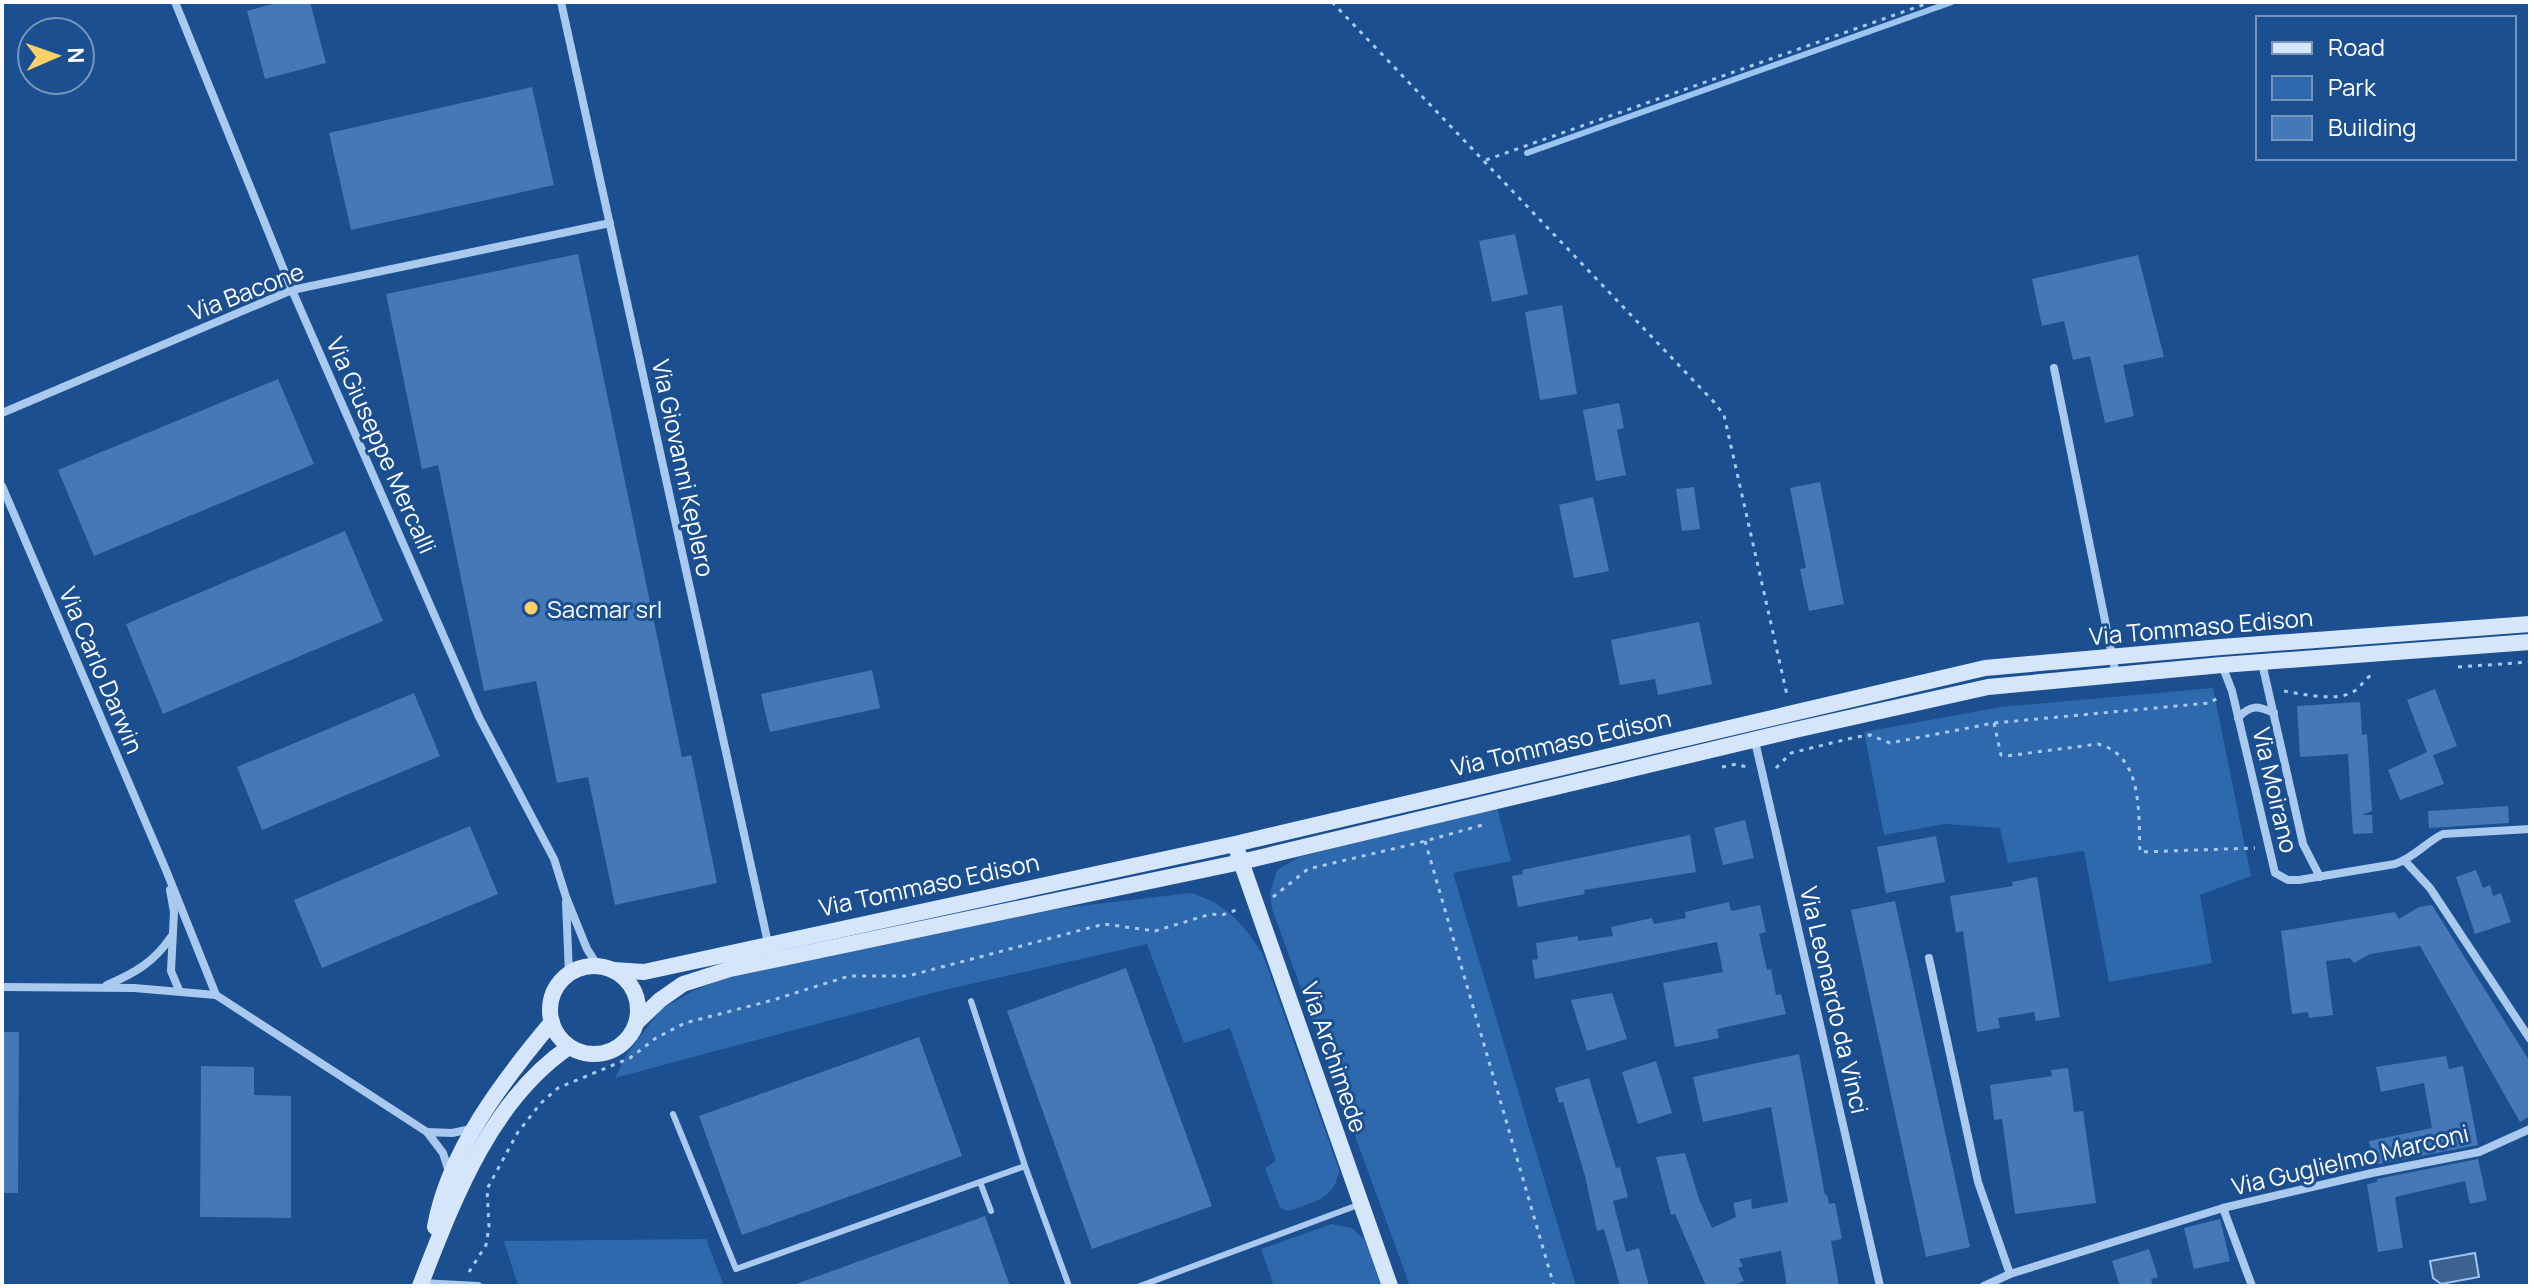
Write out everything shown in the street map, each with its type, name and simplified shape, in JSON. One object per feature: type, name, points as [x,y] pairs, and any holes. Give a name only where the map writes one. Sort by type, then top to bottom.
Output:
[{"type":"street","name":"Via Giuseppe Mercalli","points":[[175,2],[292,290],[479,717],[554,859],[587,949],[606,968]]},
{"type":"street","name":"Via Giovanni Keplero","points":[[561,2],[768,943]]},
{"type":"street","name":"Via Bacone","points":[[2,413],[292,290],[610,223]]},
{"type":"street","points":[[2054,368],[2116,675]]},
{"type":"street","name":"Via Carlo Darwin","points":[[2,486],[216,995]]},
{"type":"street","name":"Via Tommaso Edison","points":[[606,968],[644,972],[1235,844],[1985,668],[2530,624]]},
{"type":"street","name":"Via Tommaso Edison","points":[[637,1022],[683,984],[730,969],[1241,862],[1988,687],[2222,665],[2530,642]]},
{"type":"street","name":"Via Moirano","points":[[2262,663],[2303,844],[2320,877]]},
{"type":"street","name":"Via Moirano","points":[[2222,665],[2232,691],[2267,848],[2275,873],[2288,880],[2405,861],[2443,834],[2530,829]]},
{"type":"street","name":"Via Moirano","points":[[2238,718],[2247,708],[2258,706],[2274,713]]},
{"type":"street","name":"Via Leonardo da Vinci","points":[[1750,722],[1880,1286]]},
{"type":"street","name":"Via Archimede","points":[[1235,844],[1390,1286]]},
{"type":"street","points":[[2405,861],[2430,888],[2530,1039]]},
{"type":"street","name":"Via Carlo Darwin","points":[[166,870],[174,912],[171,971],[179,990]]},
{"type":"street","name":"Via Giuseppe Mercalli","points":[[566,897],[569,974]]},
{"type":"street","points":[[103,988],[138,971],[159,955],[174,933]]},
{"type":"street","points":[[1929,958],[1978,1182],[2010,1274]]},
{"type":"street","points":[[588,966],[606,968],[631,986],[638,1009],[637,1022],[621,1045],[609,1052],[582,1052],[569,1047],[558,1036],[552,1022],[553,995],[559,983],[569,974],[588,966]]},
{"type":"street","points":[[2,987],[179,990],[216,995],[427,1132],[443,1153],[450,1176]]},
{"type":"street","points":[[429,1262],[437,1217],[450,1176],[512,1069],[552,1022]]},
{"type":"street","points":[[478,1286],[461,1283],[420,1284],[462,1186],[510,1101],[535,1073],[569,1047]]},
{"type":"street","points":[[427,1132],[452,1133],[476,1128]]},
{"type":"street","name":"Via Guglielmo Marconi","points":[[1984,1286],[2010,1274],[2223,1208],[2479,1152],[2530,1129]]},
{"type":"street","points":[[2223,1208],[2252,1286]]},
{"type":"lane","points":[[971,1001],[1025,1166],[1069,1286]]},
{"type":"lane","points":[[673,1114],[736,1269],[1025,1166]]},
{"type":"lane","points":[[980,1182],[991,1211]]},
{"type":"lane","points":[[1140,1286],[1361,1204]]},
{"type":"path","points":[[1332,2],[1724,415],[1791,712]]},
{"type":"path","points":[[1484,161],[1931,2]]},
{"type":"path","points":[[2453,667],[2530,662]]},
{"type":"path","points":[[2269,689],[2306,697],[2347,694],[2358,689],[2363,680],[2376,672]]},
{"type":"path","points":[[1714,769],[1737,764],[1751,769],[1757,776],[1763,776],[1773,772],[1791,753],[1856,737],[1870,735],[1890,743],[1994,723],[2209,703],[2232,691]]},
{"type":"path","points":[[1994,723],[2001,755],[2098,744],[2113,748],[2128,764],[2136,790],[2140,852],[2267,848]]},
{"type":"path","points":[[461,1283],[486,1245],[489,1227],[487,1189],[518,1132],[541,1103],[558,1088],[630,1058],[656,1038],[685,1023],[849,976],[908,976],[1104,924],[1155,931],[1211,914],[1222,915],[1274,896],[1308,869],[1499,820]]},
{"type":"path","points":[[1425,841],[1554,1286]]},
{"type":"green space","points":[[2213,688],[2251,876],[2200,895],[2212,963],[2109,982],[2084,851],[2008,863],[2000,828],[1945,824],[1884,835],[1864,732],[2001,707]]},
{"type":"green space","points":[[1497,808],[1511,861],[1453,873],[1576,1286],[1410,1286],[1272,909],[1270,893],[1277,870],[1299,857]]},
{"type":"green space","points":[[1191,893],[1225,909],[1248,933],[1263,955],[1339,1170],[1333,1188],[1314,1202],[1288,1211],[1280,1208],[1265,1168],[1276,1161],[1230,1028],[1184,1043],[1147,944],[940,991],[615,1078],[626,1055],[661,1009],[727,977],[904,938],[1063,908]]},
{"type":"green space","points":[[1332,1224],[1352,1228],[1365,1240],[1381,1286],[1274,1286],[1261,1249]]},
{"type":"green space","points":[[706,1239],[724,1286],[518,1286],[504,1241]]},
{"type":"shaded area","points":[[2475,1253],[2479,1277],[2441,1284],[2433,1278],[2430,1261]]},
{"type":"building","points":[[280,2],[310,2],[326,63],[265,79],[247,11]]},
{"type":"building","points":[[532,87],[554,185],[351,230],[329,133]]},
{"type":"building","points":[[1515,234],[1528,294],[1492,302],[1479,241]]},
{"type":"building","points":[[578,254],[682,757],[691,755],[717,883],[615,905],[588,777],[557,783],[536,681],[484,691],[438,465],[422,469],[386,294]]},
{"type":"building","points":[[2138,255],[2164,357],[2123,365],[2134,416],[2105,423],[2090,356],[2073,360],[2064,321],[2042,326],[2032,279]]},
{"type":"building","points":[[1562,305],[1577,394],[1540,400],[1525,312]]},
{"type":"building","points":[[278,379],[314,464],[94,556],[58,470]]},
{"type":"building","points":[[1619,403],[1624,428],[1617,430],[1626,475],[1596,481],[1583,410]]},
{"type":"building","points":[[1820,482],[1844,604],[1809,611],[1800,569],[1806,568],[1790,488]]},
{"type":"building","points":[[1694,487],[1700,529],[1682,531],[1676,489]]},
{"type":"building","points":[[1593,497],[1609,571],[1574,578],[1559,505]]},
{"type":"building","points":[[345,531],[383,621],[163,714],[126,624]]},
{"type":"building","points":[[1699,622],[1712,684],[1658,695],[1655,679],[1620,685],[1611,640]]},
{"type":"building","points":[[872,670],[880,708],[770,732],[761,694]]},
{"type":"building","points":[[2435,689],[2457,746],[2433,755],[2444,784],[2400,800],[2388,770],[2427,752],[2407,700]]},
{"type":"building","points":[[414,693],[440,756],[262,830],[237,767]]},
{"type":"building","points":[[2360,702],[2362,735],[2367,734],[2372,811],[2362,815],[2372,815],[2373,833],[2353,834],[2348,754],[2300,757],[2297,706]]},
{"type":"building","points":[[2508,806],[2509,823],[2429,828],[2428,811]]},
{"type":"building","points":[[1745,820],[1754,858],[1723,865],[1714,828]]},
{"type":"building","points":[[470,826],[498,894],[322,968],[294,900]]},
{"type":"building","points":[[1690,835],[1696,872],[1584,890],[1585,894],[1518,907],[1512,876],[1523,874],[1522,870]]},
{"type":"building","points":[[1936,836],[1945,882],[1886,893],[1877,847]]},
{"type":"building","points":[[2476,870],[2483,888],[2490,885],[2493,896],[2501,893],[2511,922],[2475,934],[2456,877]]},
{"type":"building","points":[[2037,877],[2060,1017],[2036,1021],[2034,1012],[1998,1018],[2000,1028],[1977,1032],[1963,931],[1956,933],[1950,896],[2013,886],[2012,882]]},
{"type":"building","points":[[1895,901],[1970,1247],[1926,1257],[1851,910]]},
{"type":"building","points":[[1729,902],[1731,911],[1760,905],[1766,932],[1759,934],[1767,970],[1771,969],[1776,995],[1781,994],[1786,1014],[1717,1029],[1719,1038],[1675,1047],[1663,983],[1723,972],[1717,942],[1535,979],[1532,960],[1538,959],[1536,943],[1578,936],[1578,941],[1613,936],[1611,927],[1652,918],[1654,924],[1686,918],[1685,912]]},
{"type":"building","points":[[2432,905],[2530,1062],[2530,1116],[2520,1122],[2420,946],[2370,954],[2354,963],[2350,958],[2326,961],[2333,1015],[2309,1018],[2308,1012],[2292,1014],[2281,931],[2395,912],[2399,919],[2419,907]]},
{"type":"building","points":[[1126,968],[1212,1206],[1092,1249],[1007,1011]]},
{"type":"building","points":[[1612,993],[1627,1039],[1587,1051],[1571,1000]]},
{"type":"building","points":[[2,1032],[19,1032],[18,1193],[2,1193]]},
{"type":"building","points":[[919,1037],[962,1156],[742,1235],[699,1116]]},
{"type":"building","points":[[1799,1054],[1825,1195],[1829,1204],[1835,1203],[1842,1239],[1831,1241],[1839,1286],[1787,1286],[1781,1251],[1739,1259],[1743,1266],[1738,1268],[1744,1281],[1733,1286],[1706,1286],[1675,1214],[1671,1215],[1656,1157],[1685,1153],[1699,1199],[1712,1228],[1736,1217],[1733,1203],[1751,1199],[1752,1209],[1788,1202],[1771,1107],[1703,1122],[1693,1077]]},
{"type":"building","points":[[2446,1056],[2449,1069],[2463,1066],[2478,1145],[2374,1165],[2369,1141],[2432,1128],[2424,1083],[2381,1092],[2376,1067]]},
{"type":"building","points":[[1656,1061],[1672,1113],[1638,1124],[1622,1072]]},
{"type":"building","points":[[201,1066],[254,1067],[254,1095],[291,1096],[291,1218],[200,1217]]},
{"type":"building","points":[[2068,1068],[2074,1112],[2083,1111],[2096,1203],[2015,1214],[2002,1119],[1994,1120],[1990,1085],[2052,1076],[2051,1070]]},
{"type":"building","points":[[1589,1078],[1628,1197],[1613,1201],[1626,1252],[1639,1248],[1649,1286],[1620,1286],[1604,1229],[1597,1231],[1585,1176],[1563,1102],[1559,1103],[1555,1088]]},
{"type":"building","points":[[2478,1159],[2487,1200],[2470,1204],[2465,1181],[2395,1197],[2403,1248],[2378,1252],[2367,1184],[2377,1182],[2377,1179]]},
{"type":"building","points":[[985,1216],[1010,1286],[796,1286],[796,1284]]},
{"type":"building","points":[[2220,1219],[2230,1261],[2194,1269],[2184,1228]]},
{"type":"building","points":[[2149,1249],[2158,1277],[2151,1279],[2153,1286],[2120,1286],[2112,1261]]},
{"type":"waterway","points":[[1527,153],[1952,2]]},
{"type":"place","name":"Sacmar srl","points":[[531,608]]}]
